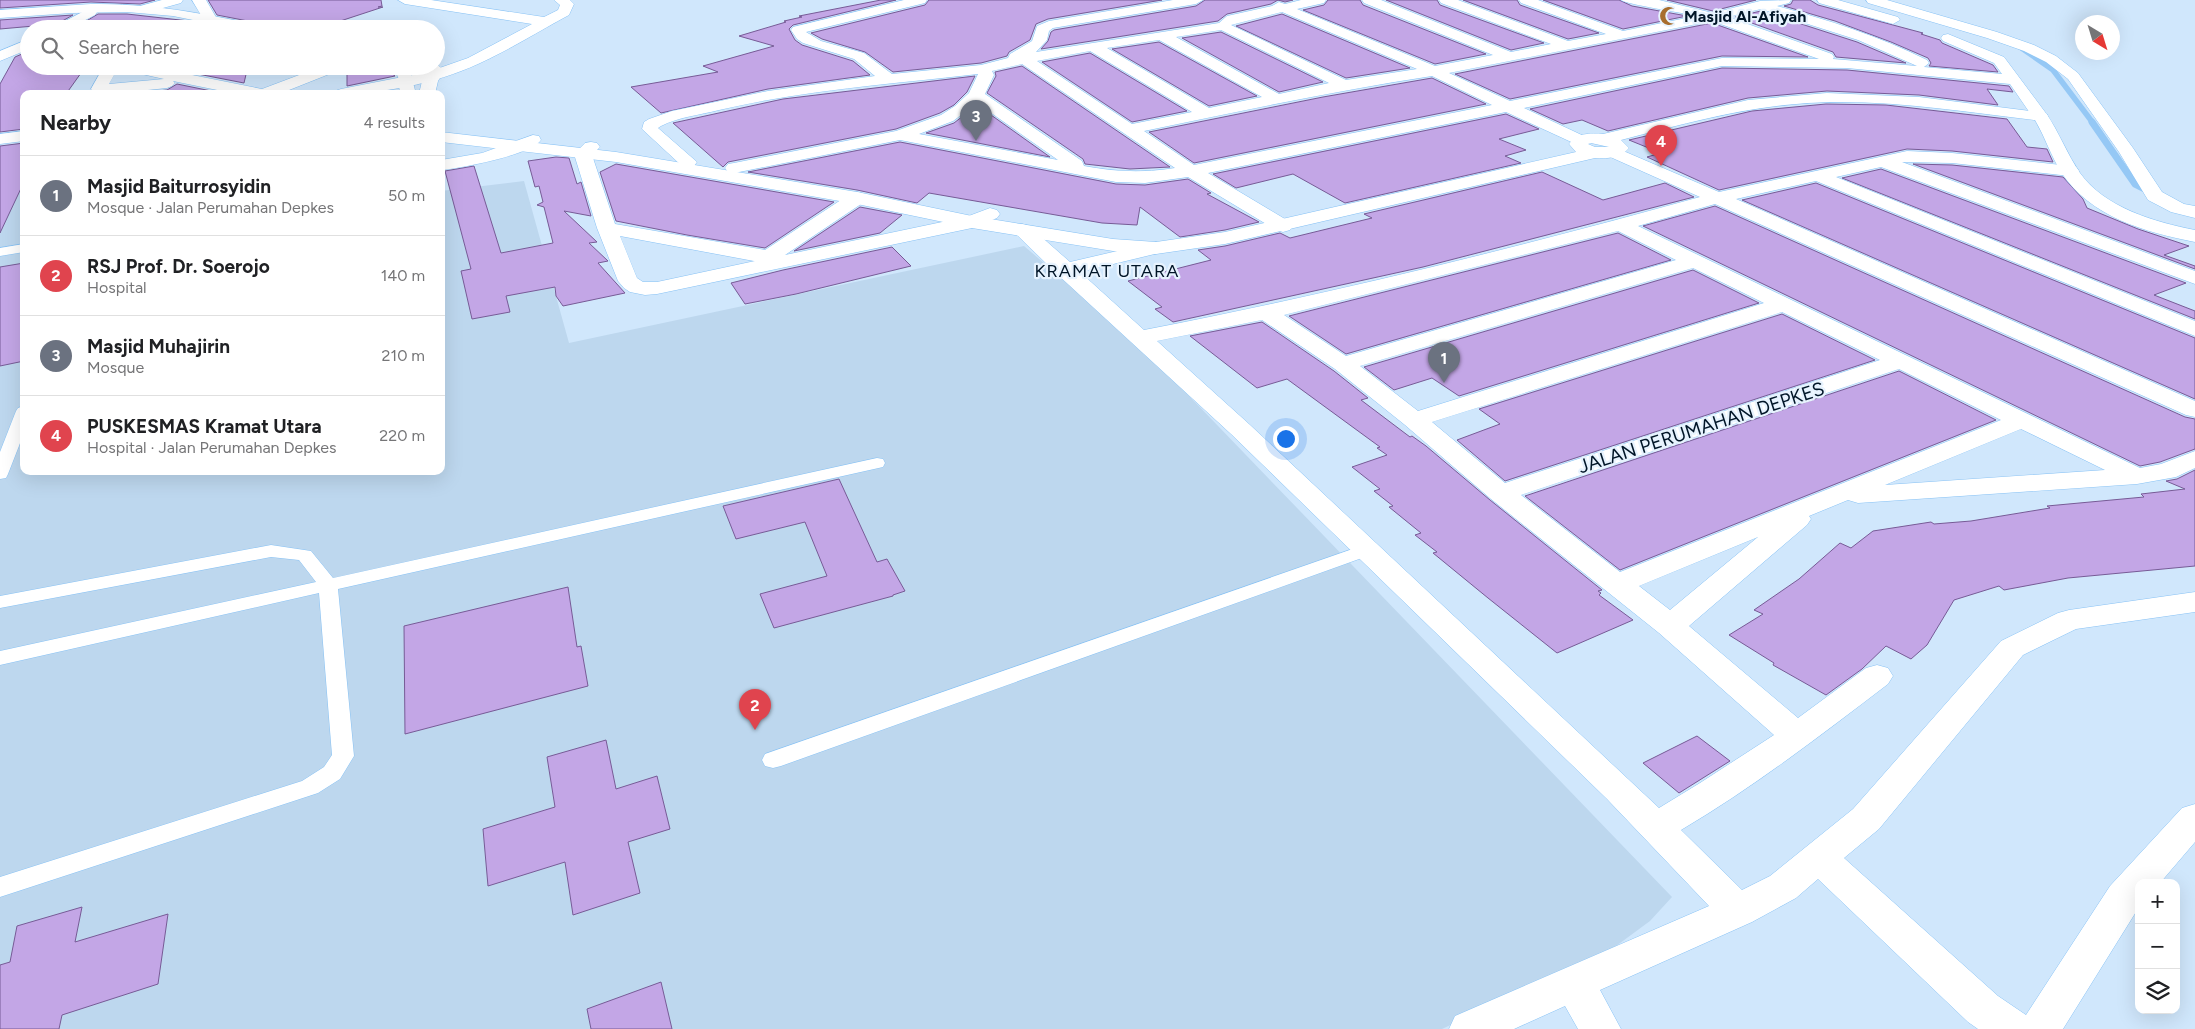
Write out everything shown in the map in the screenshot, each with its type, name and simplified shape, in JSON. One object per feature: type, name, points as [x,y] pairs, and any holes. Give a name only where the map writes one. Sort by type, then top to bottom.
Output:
[{"type":"street","points":[[144,9],[176,0]]},
{"type":"street","points":[[199,0],[210,19]]},
{"type":"street","points":[[405,0],[547,22]]},
{"type":"street","points":[[445,68],[473,61],[547,22],[566,8],[567,4],[560,0]]},
{"type":"street","points":[[890,80],[858,55],[821,45],[804,38],[798,30],[920,0]]},
{"type":"street","points":[[734,168],[900,135],[946,118],[962,109],[976,95],[989,67],[1028,51],[1039,44],[1042,37],[1042,29],[1049,25],[1196,0]]},
{"type":"street","points":[[1262,0],[1434,71],[1599,147],[2195,410]]},
{"type":"street","points":[[1223,26],[1232,19],[1319,0]]},
{"type":"street","points":[[1369,0],[1510,57]]},
{"type":"street","points":[[1446,0],[1568,46]]},
{"type":"street","points":[[1526,0],[1622,35]]},
{"type":"street","points":[[1628,0],[1661,4],[1713,17],[1847,64]]},
{"type":"street","points":[[1744,0],[1857,36],[1906,54],[1934,71]]},
{"type":"street","points":[[1131,129],[1279,100],[1344,85],[1434,71],[1681,24],[1784,0]]},
{"type":"street","points":[[1824,0],[1933,32],[1999,60],[2043,120],[2070,172],[2097,201],[2136,218],[2195,236]]},
{"type":"street","points":[[1872,0],[1992,35],[2051,59],[2072,76],[2127,152],[2155,196],[2178,208],[2195,212]]},
{"type":"street","points":[[1096,2],[1118,14]]},
{"type":"street","points":[[1612,3],[1681,24]]},
{"type":"street","points":[[0,15],[56,9],[144,9],[215,20]]},
{"type":"street","points":[[0,15],[90,12],[152,20]]},
{"type":"street","points":[[74,20],[90,12]]},
{"type":"street","points":[[688,162],[650,129],[650,126],[668,118],[769,94],[989,67],[1093,46],[1223,26],[1344,85]]},
{"type":"street","points":[[1161,35],[1279,100]]},
{"type":"street","points":[[900,135],[1116,177],[1146,178],[1194,172],[1510,107],[1794,45]]},
{"type":"street","points":[[0,47],[20,46]]},
{"type":"street","points":[[1093,46],[1207,114]]},
{"type":"street","points":[[0,57],[20,49]]},
{"type":"street","points":[[1025,59],[1194,172],[1283,226]]},
{"type":"street","points":[[1722,62],[1847,64],[2015,80]]},
{"type":"street","points":[[107,75],[100,90],[191,80]]},
{"type":"street","points":[[167,75],[242,90]]},
{"type":"street","points":[[274,90],[313,75]]},
{"type":"street","points":[[379,90],[407,87],[426,75]]},
{"type":"street","points":[[427,90],[431,75]]},
{"type":"street","points":[[976,95],[1084,170]]},
{"type":"street","points":[[587,150],[616,157],[981,218],[1093,233],[1142,237],[1264,215],[1417,180],[1766,114],[1819,107],[1881,107],[2043,120]]},
{"type":"street","points":[[445,125],[526,143]]},
{"type":"street","points":[[0,139],[20,136]]},
{"type":"street","points":[[445,137],[526,143],[734,168],[936,201],[981,218],[1022,230],[1113,246],[1156,248]]},
{"type":"street","points":[[445,164],[480,159],[526,143]]},
{"type":"street","points":[[1064,270],[1156,248],[1225,238],[1283,226],[1599,147]]},
{"type":"street","points":[[587,150],[607,228],[628,281],[635,287],[657,288],[981,218]]},
{"type":"street","points":[[1141,337],[1266,313],[1620,225],[1716,198],[1907,156],[1927,156],[2070,172]]},
{"type":"street","points":[[1882,162],[2195,278]]},
{"type":"street","points":[[1818,176],[2195,329]]},
{"type":"street","points":[[750,269],[857,198]]},
{"type":"street","points":[[1620,225],[2137,476]]},
{"type":"street","points":[[607,228],[768,258]]},
{"type":"street","points":[[1022,230],[1064,270],[1141,337],[1367,550],[1619,790],[1738,910]]},
{"type":"street","points":[[1343,364],[1695,261]]},
{"type":"street","points":[[1414,420],[1784,304]]},
{"type":"street","points":[[1266,313],[1343,364],[1414,420],[1502,493],[1670,626],[1798,736]]},
{"type":"street","name":"JALAN PERUMAHAN DEPKES","points":[[1502,493],[1900,361]]},
{"type":"street","points":[[1618,584],[2022,420]]},
{"type":"street","points":[[1670,626],[1824,500],[2137,476],[2167,472],[2195,459]]},
{"type":"street","points":[[1470,1029],[1738,910],[1783,886],[1866,820],[2012,648],[2069,620],[2195,602]]},
{"type":"street","points":[[1655,827],[1701,802],[1798,736],[1877,676]]},
{"type":"street","points":[[2040,1029],[2124,897],[2194,820]]},
{"type":"street","points":[[1819,857],[1983,1008],[2012,1029]]},
{"type":"street","points":[[1574,983],[1600,1029]]},
{"type":"lane","points":[[0,252],[20,249]]},
{"type":"lane","points":[[0,474],[20,422]]},
{"type":"lane","points":[[0,658],[877,463]]},
{"type":"lane","points":[[773,760],[1367,550]]},
{"type":"lane","points":[[0,602],[271,551],[305,555],[328,584],[343,756],[332,774],[310,787],[0,887]]},
{"type":"shaded area","points":[[20,156],[20,475],[445,475],[445,191],[524,181],[569,343],[1024,246],[1140,345],[1672,897],[1650,921],[1612,949],[1442,1029],[0,1029],[0,159]]},
{"type":"building","points":[[0,0],[155,0],[140,4],[91,2],[0,8]]},
{"type":"building","points":[[208,0],[381,0],[382,6],[378,7],[383,7],[343,20],[243,20],[217,15]]},
{"type":"building","points":[[881,0],[896,0],[793,25],[789,29],[795,40],[802,45],[853,61],[870,75],[768,89],[661,113],[631,87],[718,72],[703,66],[774,46],[739,36],[802,17],[799,16]]},
{"type":"building","points":[[929,0],[1162,0],[1048,19],[1036,24],[1030,40],[1009,52],[1007,56],[981,63],[893,72],[865,52],[822,39],[811,33],[925,5]]},
{"type":"building","points":[[1205,0],[1278,0],[1271,4],[1227,14],[1218,21],[1041,49],[1054,30],[1196,6]]},
{"type":"building","points":[[1328,0],[1360,0],[1363,5],[1486,54],[1435,64],[1303,10],[1324,5]]},
{"type":"building","points":[[1386,0],[1437,0],[1440,5],[1544,43],[1511,50]]},
{"type":"building","points":[[1463,0],[1517,0],[1520,5],[1599,33],[1568,39]]},
{"type":"building","points":[[1543,0],[1619,0],[1632,6],[1687,16],[1623,29]]},
{"type":"building","points":[[1667,0],[1756,0],[1713,11]]},
{"type":"building","points":[[1793,0],[1810,0],[1818,5],[1923,33],[1921,34],[1940,40],[1942,43],[1993,65],[1998,72],[1929,66],[1931,63],[1928,58],[1891,42],[1835,21],[1784,6],[1791,4]]},
{"type":"building","points":[[1761,11],[1857,42],[1906,63],[1836,57],[1833,52],[1735,17]]},
{"type":"building","points":[[98,14],[127,14],[180,20],[88,20]]},
{"type":"building","points":[[1282,14],[1410,68],[1346,78],[1236,26]]},
{"type":"building","points":[[73,15],[64,20],[20,20],[20,27],[0,29],[0,20]]},
{"type":"building","points":[[1712,23],[1808,57],[1722,56],[1510,99],[1455,74]]},
{"type":"building","points":[[1221,32],[1323,82],[1279,92],[1182,38]]},
{"type":"building","points":[[1159,42],[1257,96],[1209,106],[1112,49]]},
{"type":"building","points":[[1090,53],[1187,111],[1132,122],[1042,62]]},
{"type":"building","points":[[20,55],[20,75],[80,75],[69,90],[20,90],[20,130],[0,132],[0,84],[15,57]]},
{"type":"building","points":[[1022,66],[1170,167],[1130,169],[1085,164],[1083,159],[987,93],[996,76],[995,72]]},
{"type":"building","points":[[1722,68],[1847,70],[2009,86],[2013,92],[1987,89],[1998,105],[1919,95],[1827,91],[1748,98],[1608,131],[1582,120],[1563,124],[1530,109]]},
{"type":"building","points":[[203,75],[246,75],[244,83]]},
{"type":"building","points":[[347,75],[395,76],[347,86]]},
{"type":"building","points":[[975,76],[967,92],[954,105],[940,113],[896,129],[728,162],[723,167],[673,123],[783,99]]},
{"type":"building","points":[[1432,78],[1486,104],[1194,163],[1149,132],[1323,97]]},
{"type":"building","points":[[177,84],[206,90],[167,90]]},
{"type":"building","points":[[1826,104],[1886,105],[2007,119],[2027,147],[2047,149],[2053,162],[1952,151],[1907,149],[1719,190],[1647,157],[1661,153],[1629,140],[1752,111]]},
{"type":"building","points":[[977,105],[1050,157],[926,133],[954,123]]},
{"type":"building","points":[[1506,114],[1539,129],[1499,139],[1526,150],[1505,156],[1521,163],[1345,203],[1293,174],[1236,188],[1213,174]]},
{"type":"building","points":[[900,142],[1116,184],[1145,185],[1188,179],[1211,193],[1207,194],[1259,222],[1225,230],[1180,237],[1140,207],[1137,225],[1102,223],[929,193],[917,203],[857,190],[748,172]]},
{"type":"building","points":[[20,144],[20,190],[0,233],[0,146]]},
{"type":"building","points":[[556,157],[569,158],[577,184],[581,182],[591,216],[564,211],[597,242],[589,243],[608,261],[598,263],[625,293],[563,306],[556,296],[555,287],[506,296],[510,312],[472,319],[461,271],[471,269],[445,171],[474,166],[501,253],[553,243],[544,207],[537,205],[543,202],[539,186],[535,187],[528,161]]},
{"type":"building","points":[[616,164],[834,202],[765,248],[687,235],[616,221],[600,172]]},
{"type":"building","points":[[1913,164],[1952,165],[2063,177],[2083,199],[2087,208],[2138,229],[2189,246],[2164,255],[2195,266],[2195,269]]},
{"type":"building","points":[[1881,169],[2186,283],[2154,295],[2195,311],[2195,319],[1842,178]]},
{"type":"building","points":[[1542,172],[1603,200],[1665,183],[1694,197],[1423,267],[1173,322],[1155,309],[1162,307],[1128,281],[1211,260],[1198,250],[1225,246],[1280,233],[1290,238],[1372,218],[1364,214]]},
{"type":"building","points":[[1816,183],[2195,338],[2195,399],[1742,200]]},
{"type":"building","points":[[1715,206],[2185,417],[2195,419],[2195,449],[2160,462],[2140,466],[1643,226]]},
{"type":"building","points":[[860,207],[902,215],[880,233],[794,251]]},
{"type":"building","points":[[1618,233],[1671,260],[1346,354],[1289,316]]},
{"type":"building","points":[[892,247],[911,266],[796,294],[745,304],[731,283],[783,270]]},
{"type":"building","points":[[20,264],[20,362],[0,366],[0,267]]},
{"type":"building","points":[[1693,270],[1759,303],[1459,396],[1432,378],[1394,390],[1364,367]]},
{"type":"building","points":[[1782,314],[1875,360],[1505,481],[1457,440],[1500,424],[1479,409]]},
{"type":"building","points":[[1262,322],[1334,371],[1368,398],[1361,400],[1410,437],[1412,436],[1426,446],[1602,590],[1598,591],[1601,593],[1599,595],[1633,620],[1557,653],[1488,598],[1433,553],[1437,552],[1415,535],[1421,533],[1389,507],[1393,506],[1374,491],[1380,489],[1352,467],[1387,455],[1377,448],[1380,447],[1287,379],[1257,388],[1190,336]]},
{"type":"building","points":[[1899,371],[1996,420],[1620,570],[1525,496]]},
{"type":"building","points":[[2195,470],[2195,566],[2068,578],[2004,590],[1999,586],[1954,600],[1927,645],[1911,659],[1886,646],[1862,669],[1826,695],[1773,665],[1774,663],[1729,635],[1763,614],[1754,610],[1799,579],[1840,543],[1851,548],[1873,531],[1931,522],[1934,524],[1971,521],[2050,508],[2047,506],[2144,497],[2141,494],[2185,489],[2166,481],[2177,479]]},
{"type":"building","points":[[839,479],[877,562],[887,559],[905,591],[893,596],[774,628],[760,594],[827,576],[805,522],[736,539],[723,506]]},
{"type":"building","points":[[568,587],[577,647],[581,646],[588,686],[405,734],[404,626]]},
{"type":"building","points":[[1697,736],[1730,761],[1679,793],[1643,763]]},
{"type":"building","points":[[606,740],[616,789],[657,776],[670,829],[628,842],[640,893],[573,915],[565,862],[488,886],[483,829],[555,807],[547,757]]},
{"type":"building","points":[[82,907],[75,942],[168,914],[158,984],[62,1015],[59,1029],[0,1029],[0,965],[10,962],[17,926]]},
{"type":"building","points":[[661,982],[672,1029],[591,1029],[587,1009]]},
{"type":"waterway","points":[[2020,47],[2053,70],[2093,123]]},
{"type":"waterway","points":[[2092,122],[2135,184],[2153,193]]},
{"type":"place","name":"Masjid Al-Afiyah","points":[[1669,16]]},
{"type":"place","name":"Masjid Muhajirin","points":[[976,141]]},
{"type":"place","name":"PUSKESMAS Kramat Utara","points":[[1661,166]]},
{"type":"place","name":"Masjid Baiturrosyidin","points":[[1444,383]]},
{"type":"place","name":"RSJ Prof. Dr. Soerojo","points":[[755,730]]},
{"type":"district","name":"KRAMAT UTARA","points":[[1107,271]]}]
